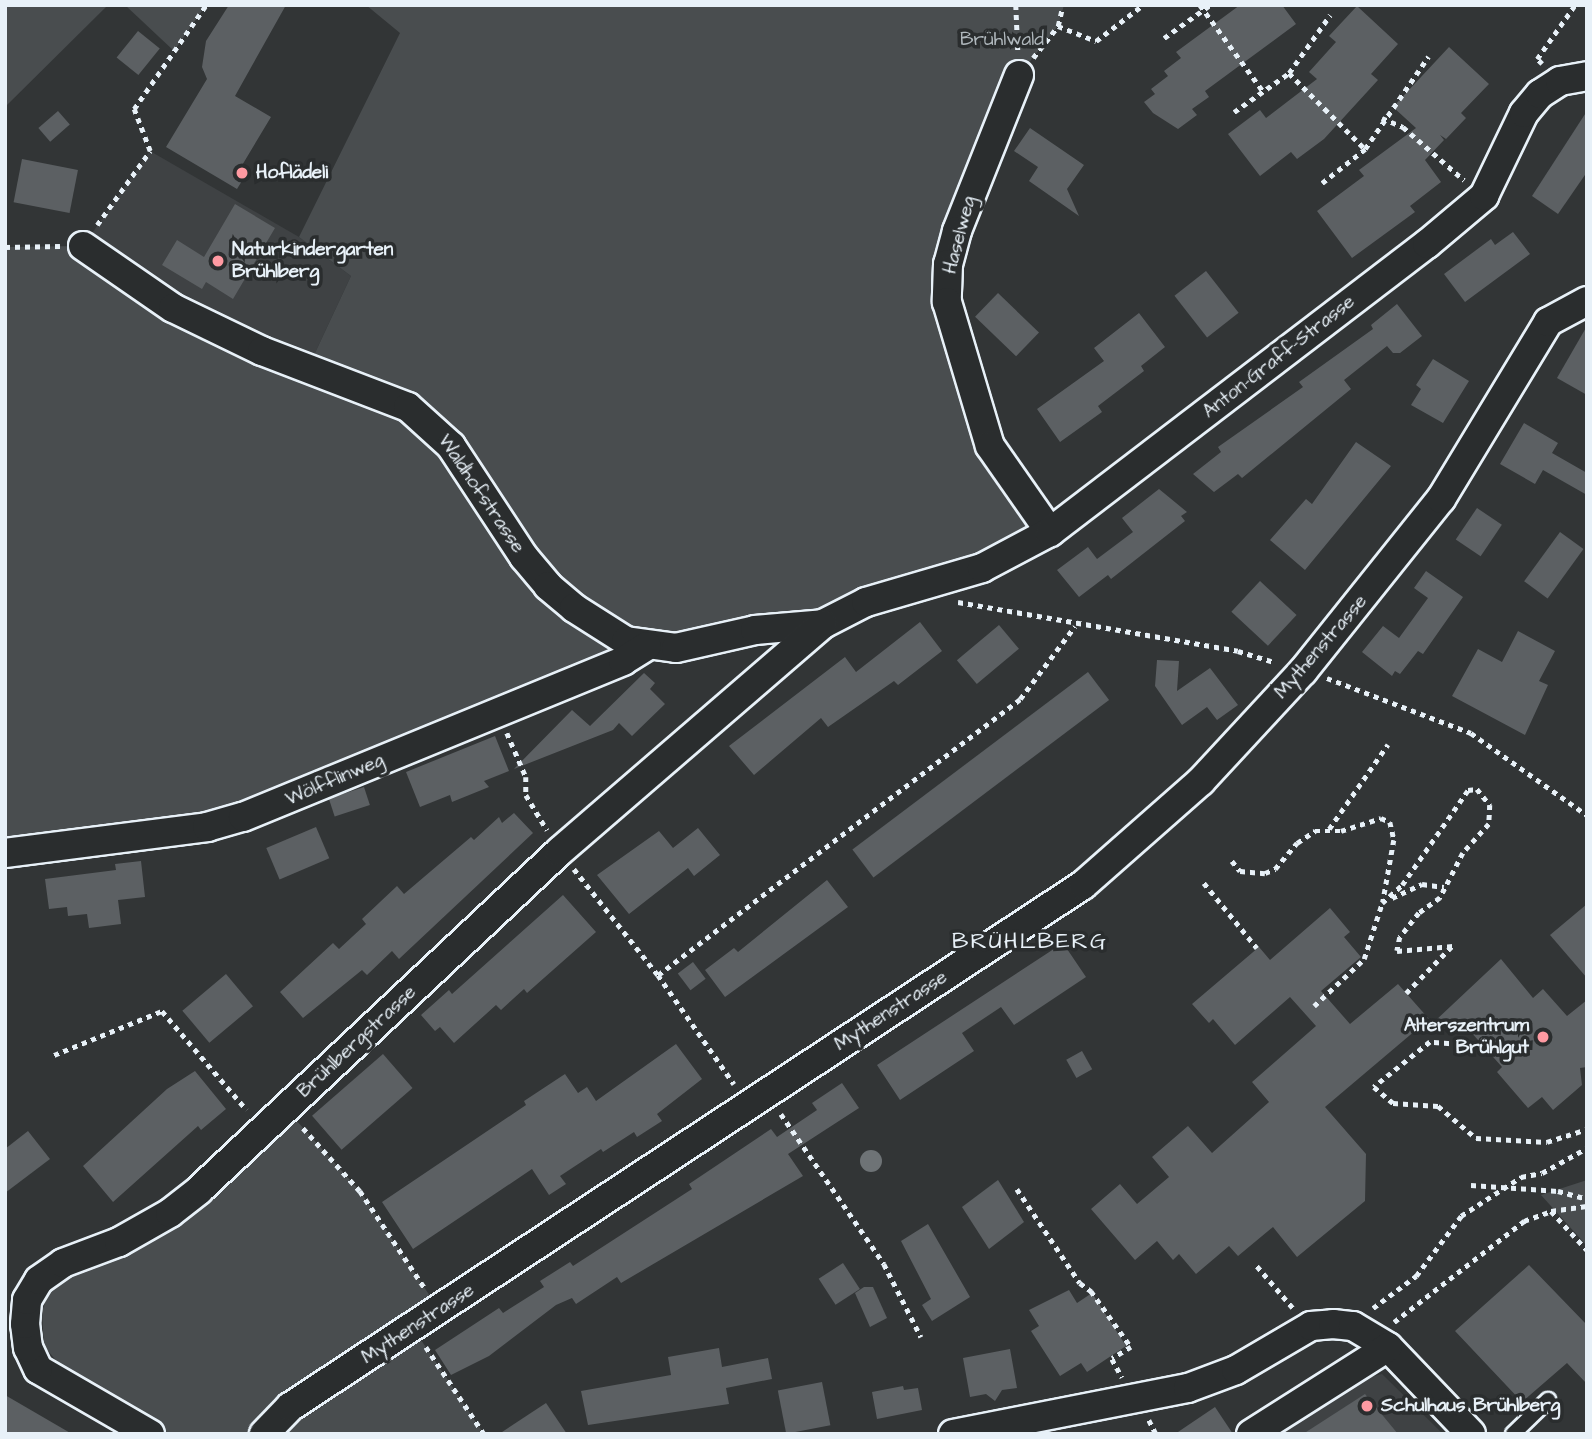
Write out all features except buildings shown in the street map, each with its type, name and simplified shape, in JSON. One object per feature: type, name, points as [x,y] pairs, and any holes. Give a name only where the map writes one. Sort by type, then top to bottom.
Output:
[{"type":"street","name":"Haselweg","points":[[1019,75],[957,231],[948,264],[947,302],[989,446],[1050,532]]},
{"type":"street","name":"Anton-Graff-Strasse","points":[[922,587],[982,568],[1050,532],[1483,196],[1524,113],[1540,94],[1574,79]]},
{"type":"street","name":"Waldhofstrasse","points":[[83,246],[173,308],[262,351],[408,407],[452,446],[524,557],[548,586],[602,627],[647,646],[676,648],[755,630],[823,624],[866,602],[922,587]]},
{"type":"street","name":"Mythenstrasse","points":[[264,1434],[290,1407],[440,1311],[1083,885],[1201,782],[1303,671],[1441,499],[1548,322],[1587,302]]},
{"type":"street","name":"Brühlbergstrasse","points":[[150,1434],[38,1369],[28,1348],[16,1297],[63,1263],[119,1242],[170,1213],[286,1109],[560,851],[823,624]]},
{"type":"street","name":"Wölfflinweg","points":[[5,853],[183,831],[243,817],[497,710],[623,661],[647,646]]},
{"type":"street","points":[[953,1434],[1141,1409],[1236,1370],[1311,1326],[1353,1326],[1377,1332],[1471,1434]]},
{"type":"street","points":[[1251,1434],[1377,1332]]},
{"type":"lane","points":[[1513,1434],[1548,1400]]},
{"type":"path","points":[[5,247],[83,246],[150,151],[134,108],[206,5]]},
{"type":"path","points":[[1016,5],[1019,75]]},
{"type":"path","points":[[1019,75],[1058,26],[1063,5]]},
{"type":"path","points":[[1058,26],[1096,41],[1143,5]]},
{"type":"path","points":[[1164,38],[1201,8],[1210,5]]},
{"type":"path","points":[[1574,79],[1537,60],[1575,5]]},
{"type":"path","points":[[1201,8],[1263,91]]},
{"type":"path","points":[[1234,112],[1289,73],[1330,15]]},
{"type":"path","points":[[1322,183],[1365,149],[1382,118],[1427,57]]},
{"type":"path","points":[[1289,73],[1365,149]]},
{"type":"path","points":[[1382,118],[1403,127],[1483,196]]},
{"type":"path","points":[[658,975],[1020,699],[1075,626]]},
{"type":"path","points":[[497,710],[526,777],[526,795],[560,851],[884,1264],[921,1337]]},
{"type":"path","points":[[1329,829],[1388,744]]},
{"type":"path","points":[[1391,898],[1468,790],[1477,789],[1486,795],[1492,815],[1444,887],[1440,898],[1419,913],[1399,937],[1397,951],[1453,946],[1406,993]]},
{"type":"path","points":[[1231,861],[1240,871],[1265,873],[1275,869],[1297,843],[1315,831],[1341,831],[1381,818],[1390,822],[1394,839],[1382,902],[1364,959],[1314,1006]]},
{"type":"path","points":[[1204,883],[1257,948]]},
{"type":"path","points":[[1382,902],[1422,884],[1444,887]]},
{"type":"path","points":[[54,1055],[162,1011],[242,1105]]},
{"type":"path","points":[[1469,1045],[1430,1042],[1374,1087],[1393,1103],[1438,1106],[1476,1138],[1547,1142],[1587,1129]]},
{"type":"path","points":[[286,1109],[360,1191],[440,1311]]},
{"type":"path","points":[[1377,1332],[1461,1216],[1510,1186],[1587,1148]]},
{"type":"path","points":[[1471,1185],[1510,1186],[1587,1199]]},
{"type":"path","points":[[1017,1189],[1080,1283],[1091,1291],[1131,1347],[1111,1359],[1156,1434]]},
{"type":"path","points":[[1377,1332],[1496,1240],[1551,1211],[1587,1206]]},
{"type":"path","points":[[1551,1211],[1587,1250]]},
{"type":"path","points":[[1257,1266],[1298,1313]]},
{"type":"path","points":[[413,1328],[484,1434]]},
{"type":"shaded area","name":"Naturkindergarten Brühlberg","points":[[150,151],[299,237],[351,276],[308,368],[83,246]]},
{"type":"shaded area","points":[[871,1150],[879,1153],[882,1161],[879,1169],[871,1172],[863,1169],[860,1161],[863,1153]]},
{"type":"shaded area","name":"Schulhaus Brühlberg","points":[[1382,1374],[1443,1434],[1276,1434],[1363,1379]]},
{"type":"green space","points":[[5,5],[108,5],[5,107]]},
{"type":"green space","points":[[125,5],[206,5],[174,51]]},
{"type":"green space","name":"Brühlwald","points":[[366,5],[1064,5],[1058,26],[1019,75],[948,264],[990,446],[1050,532],[982,568],[676,648],[279,804],[5,853],[5,247],[83,246],[308,368],[351,276],[299,237],[400,33]]},
{"type":"green space","points":[[286,1109],[360,1191],[440,1311],[413,1328],[484,1434],[167,1434],[63,1369],[44,1346],[42,1312],[47,1296],[63,1278],[129,1254],[172,1228]]},
{"type":"green space","points":[[1587,1180],[1587,1246],[1541,1195]]},
{"type":"place","name":"Hoflädeli","points":[[242,173]]},
{"type":"place","name":"Naturkindergarten Brühlberg","points":[[218,261]]},
{"type":"place","name":"Alterszentrum Brühlgut","points":[[1543,1037]]},
{"type":"place","name":"Schulhaus Brühlberg","points":[[1367,1406]]},
{"type":"district","name":"BRÜHLBERG","points":[[1030,941]]}]
